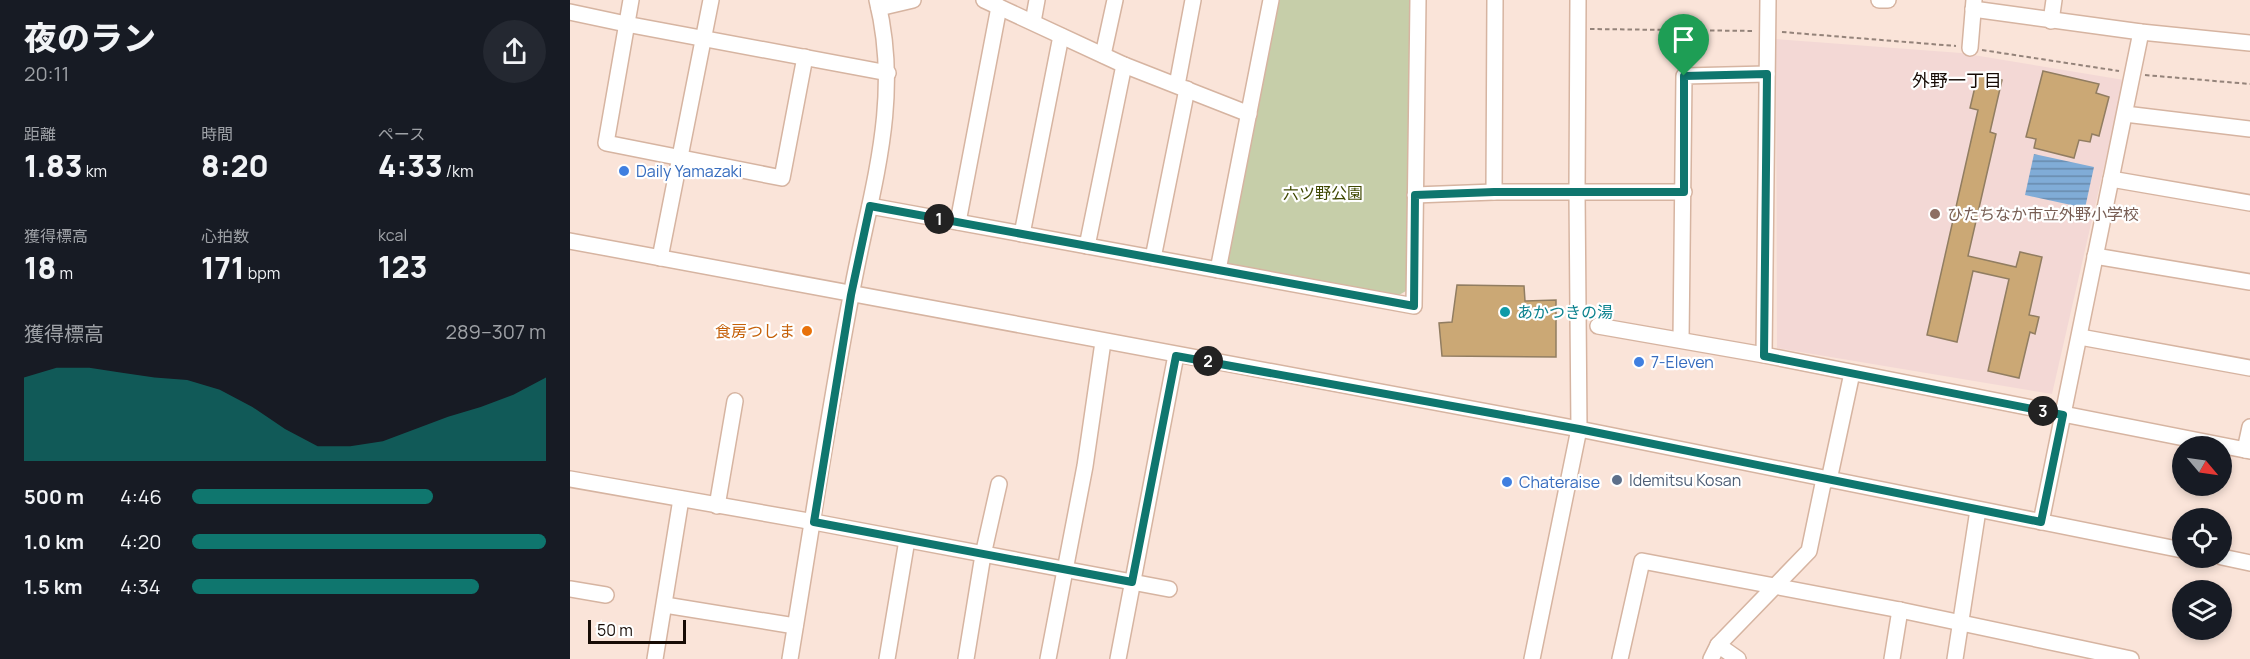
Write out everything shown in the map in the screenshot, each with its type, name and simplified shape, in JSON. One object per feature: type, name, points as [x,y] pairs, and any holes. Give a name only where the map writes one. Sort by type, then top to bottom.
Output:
[{"type":"street","points":[[631,0],[606,143],[782,178],[805,57]]},
{"type":"street","points":[[660,258],[711,0]]},
{"type":"street","points":[[790,659],[851,295],[884,127],[888,72],[878,4],[913,0]]},
{"type":"street","points":[[984,0],[1124,65],[1249,114]]},
{"type":"street","points":[[1033,22],[1037,0]]},
{"type":"street","points":[[1104,55],[1115,0]]},
{"type":"street","points":[[1153,258],[1182,87],[1193,0]]},
{"type":"street","points":[[1218,270],[1271,0]]},
{"type":"street","points":[[870,206],[1414,306],[1418,0]]},
{"type":"street","points":[[1494,192],[1495,0]]},
{"type":"street","points":[[1534,658],[1579,429],[1576,192],[1578,0]]},
{"type":"street","points":[[1764,356],[1768,0]]},
{"type":"street","points":[[1879,0],[1888,0]]},
{"type":"street","points":[[2051,21],[2054,0]]},
{"type":"street","points":[[1970,48],[1974,4],[2051,21],[2250,43]]},
{"type":"street","points":[[958,222],[999,7]]},
{"type":"street","points":[[570,12],[888,72]]},
{"type":"street","points":[[2041,522],[2141,32]]},
{"type":"street","points":[[1022,234],[1061,36]]},
{"type":"street","points":[[1087,246],[1124,65]]},
{"type":"street","points":[[1681,340],[1684,76],[1767,74]]},
{"type":"street","points":[[2125,114],[2250,129]]},
{"type":"street","points":[[2111,179],[2250,203]]},
{"type":"street","points":[[1415,195],[1494,192],[1684,192]]},
{"type":"street","points":[[570,241],[1176,356],[1579,429],[2172,548]]},
{"type":"street","points":[[2096,256],[2250,282]]},
{"type":"street","points":[[1598,326],[1681,340],[2247,450],[2250,427]]},
{"type":"street","points":[[2080,337],[2250,368]]},
{"type":"street","points":[[1048,659],[1085,466],[1103,342]]},
{"type":"street","points":[[1118,659],[1176,356]]},
{"type":"street","points":[[1738,659],[1715,652],[1809,551],[1852,373]]},
{"type":"street","points":[[717,506],[735,401]]},
{"type":"street","points":[[570,479],[1169,589]]},
{"type":"street","points":[[966,659],[983,555],[999,484]]},
{"type":"street","points":[[655,659],[681,499]]},
{"type":"street","points":[[1955,659],[1978,510]]},
{"type":"street","points":[[886,659],[907,540]]},
{"type":"street","points":[[2232,559],[2250,563]]},
{"type":"street","points":[[1620,659],[1642,561],[1961,623],[2064,652],[2131,659]]},
{"type":"street","points":[[570,589],[606,595]]},
{"type":"street","points":[[665,605],[795,626]]},
{"type":"street","points":[[1892,659],[1900,610]]},
{"type":"path","points":[[1578,29],[1769,31],[1970,48],[2134,74],[2250,84]]},
{"type":"shaded area","name":"ひたちなか市立外野小学校","points":[[1776,39],[1961,53],[2124,80],[2052,394],[1777,348]]},
{"type":"green space","name":"六ツ野公園","points":[[1273,0],[1411,0],[1406,291],[1399,295],[1224,263]]},
{"type":"water","points":[[2034,154],[2094,167],[2085,208],[2025,195]]},
{"type":"building","points":[[2043,71],[2099,84],[2096,93],[2109,97],[2099,136],[2092,134],[2090,142],[2079,140],[2074,158],[2034,148],[2036,139],[2026,137]]},
{"type":"building","points":[[1978,74],[2002,80],[1990,132],[1996,134],[1968,256],[2016,267],[2020,252],[2042,257],[2029,315],[2039,317],[2035,334],[2030,332],[2019,378],[1988,371],[2009,279],[1973,271],[1957,342],[1927,335],[1978,110],[1970,108]]},
{"type":"building","name":"あかつきの湯","points":[[1457,285],[1524,286],[1525,301],[1556,300],[1556,357],[1442,356],[1439,323],[1452,322]]},
{"type":"place","name":"Daily Yamazaki","points":[[624,171]]},
{"type":"place","name":"ひたちなか市立外野小学校","points":[[1935,214]]},
{"type":"place","name":"あかつきの湯","points":[[1505,312]]},
{"type":"place","name":"食房つしま","points":[[807,331]]},
{"type":"place","name":"7-Eleven","points":[[1639,362]]},
{"type":"place","name":"Idemitsu Kosan","points":[[1617,480]]},
{"type":"place","name":"Chateraise","points":[[1507,482]]},
{"type":"district","name":"外野一丁目","points":[[1957,80]]},
{"type":"route","points":[[1767,74],[1764,356],[2063,415],[2041,522],[1579,429],[1176,356],[1132,582],[814,522],[851,295],[870,206],[1414,306],[1415,195],[1494,192],[1684,192],[1684,76],[1767,74]]}]
